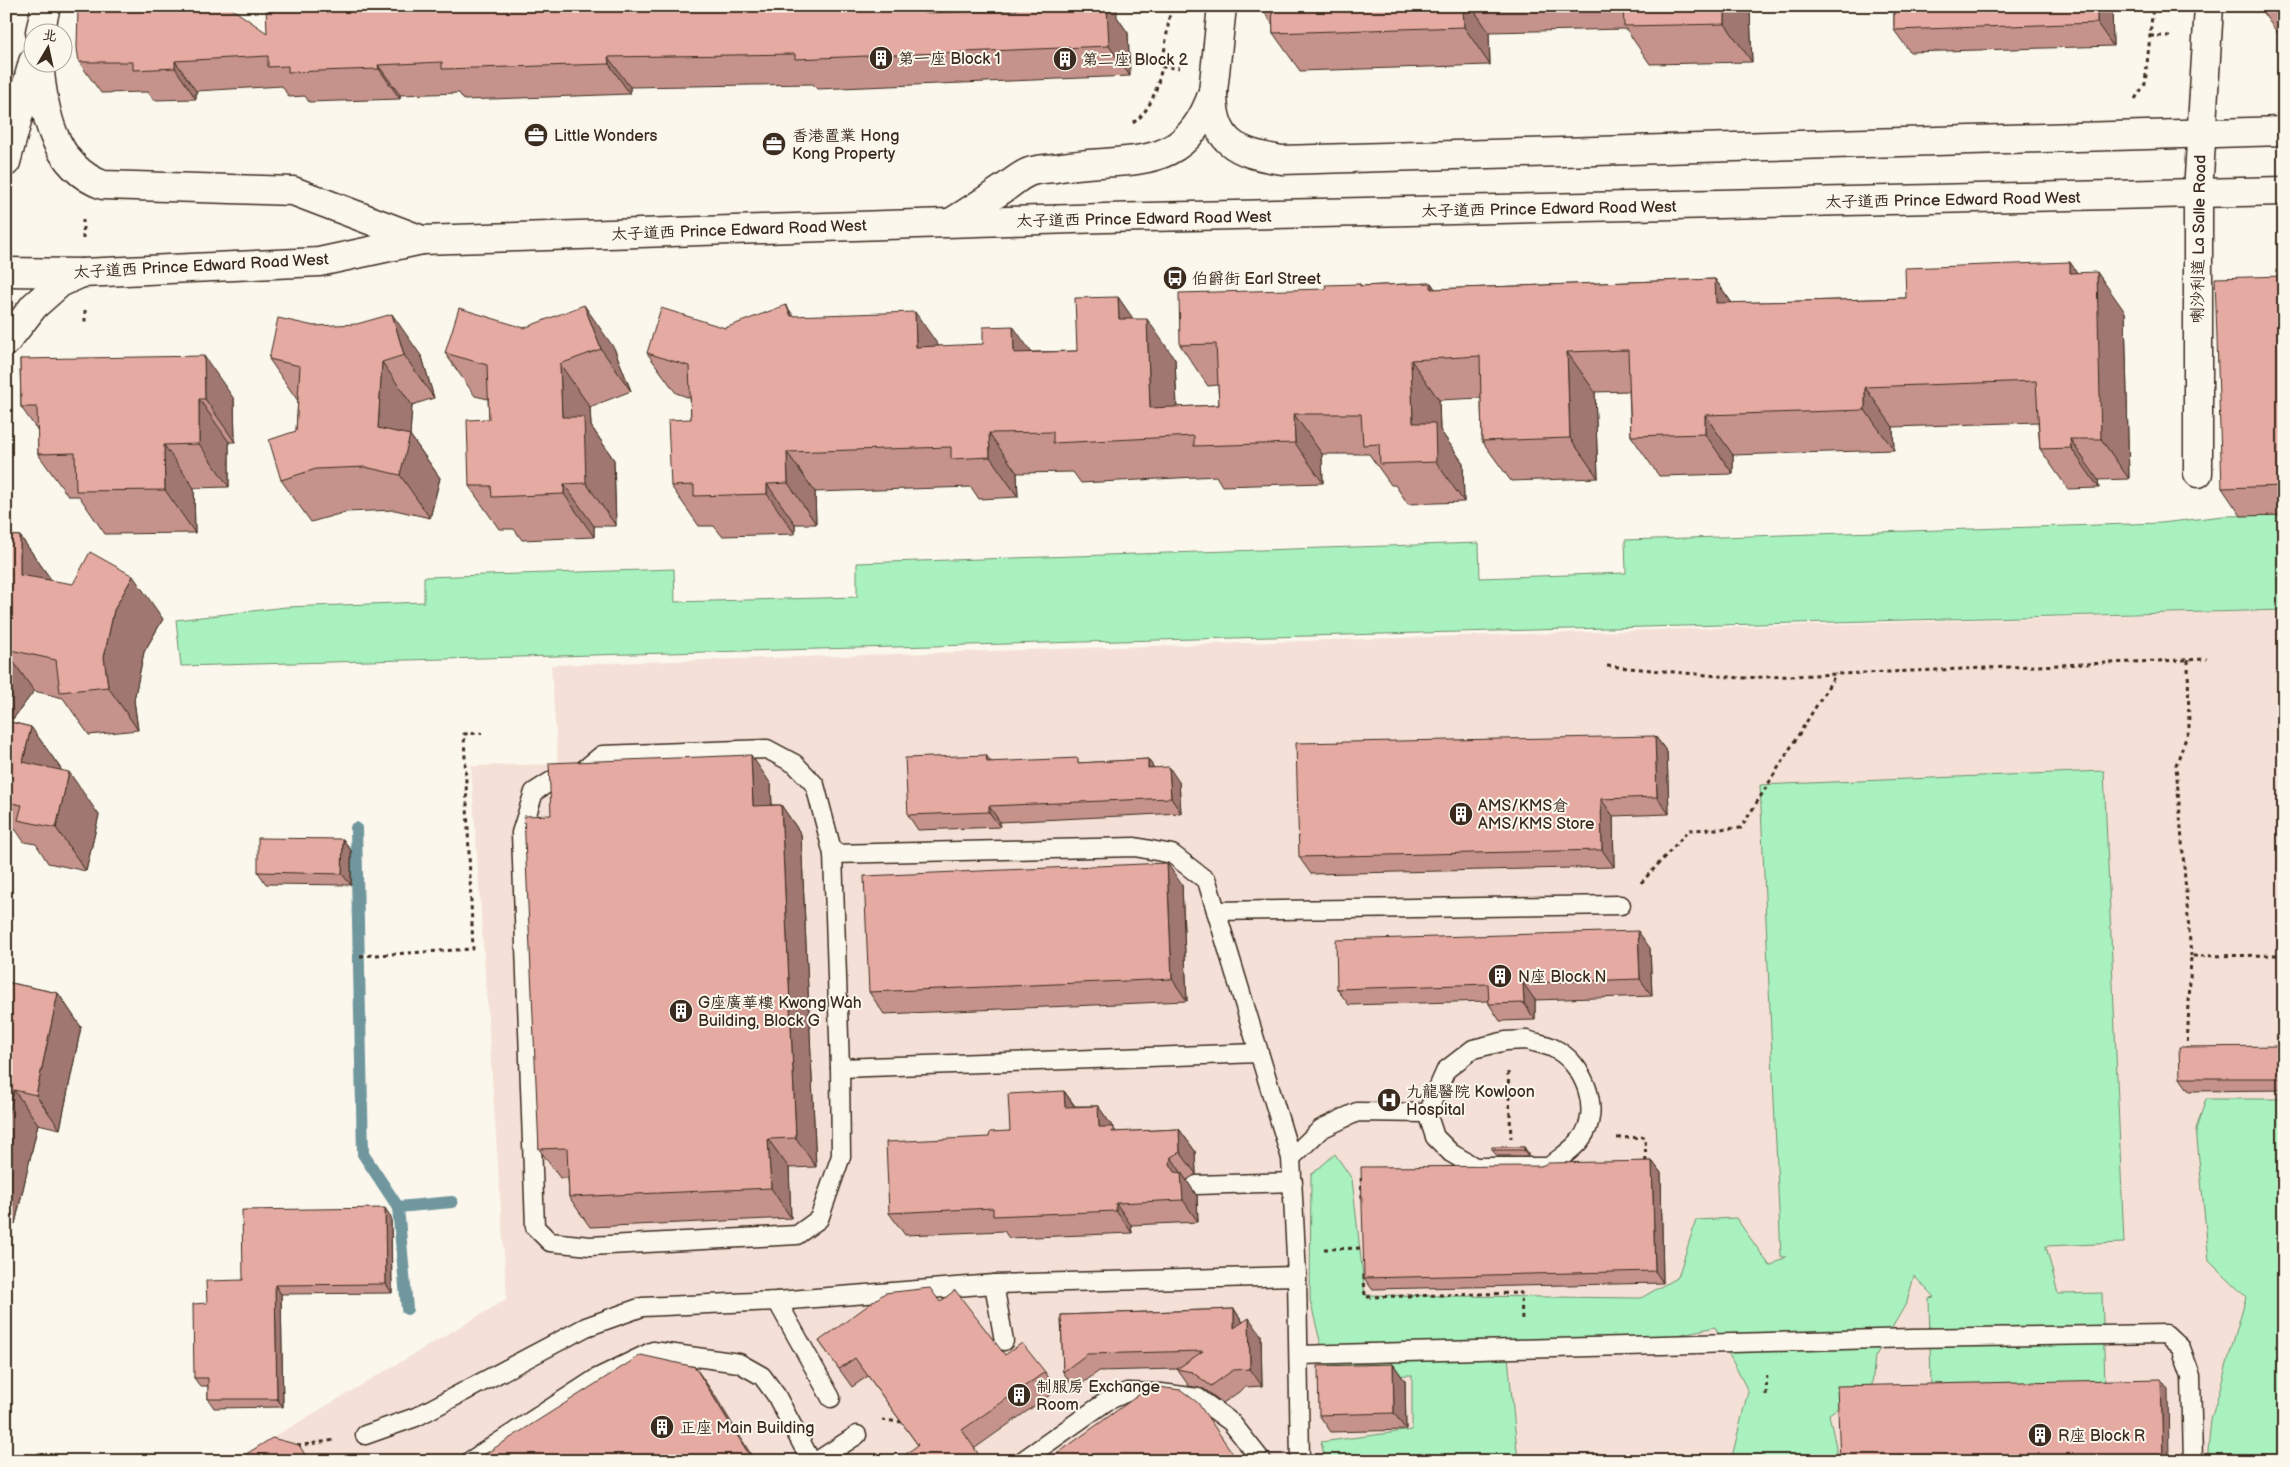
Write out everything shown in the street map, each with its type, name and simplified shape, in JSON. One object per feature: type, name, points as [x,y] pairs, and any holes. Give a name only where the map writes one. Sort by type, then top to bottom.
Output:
[{"type":"main road","points":[[1222,6],[1214,81],[1213,113],[1221,134],[1237,148],[1256,156],[1282,160],[2284,131]]},
{"type":"main road","name":"喇沙利道 La Salle Road","points":[[2198,473],[2198,193],[2200,134],[2210,6]]},
{"type":"main road","points":[[6,125],[40,17]]},
{"type":"main road","points":[[6,162],[29,72]]},
{"type":"main road","points":[[40,72],[42,96],[64,157],[87,179],[103,185],[293,191],[422,240]]},
{"type":"main road","points":[[952,222],[1029,172],[1072,165],[1140,160],[1164,154],[1182,142],[1196,128],[1205,114],[1214,81]]},
{"type":"main road","name":"太子道西 Prince Edward Road West","points":[[6,272],[82,273],[319,262],[422,240],[952,222],[2284,191]]},
{"type":"main road","points":[[6,342],[34,306],[60,283],[82,273]]},
{"type":"lane","points":[[767,749],[795,764],[815,785],[833,854],[841,1156],[819,1220],[797,1235],[590,1246],[550,1242],[534,1227],[521,833],[534,792],[556,778],[576,777],[602,755],[767,749]]},
{"type":"lane","points":[[833,854],[1135,847],[1172,854],[1207,881],[1291,1158],[1297,1276],[1300,1461]]},
{"type":"lane","points":[[1216,911],[1621,906]]},
{"type":"lane","points":[[1527,1040],[1554,1048],[1575,1065],[1588,1092],[1591,1115],[1581,1139],[1549,1167],[1475,1168],[1451,1153],[1434,1137],[1427,1113],[1446,1070],[1473,1049],[1506,1041],[1527,1040]]},
{"type":"lane","points":[[840,1068],[1258,1053]]},
{"type":"lane","points":[[1291,1158],[1320,1130],[1357,1112],[1427,1113]]},
{"type":"lane","points":[[1196,1185],[1293,1182]]},
{"type":"lane","points":[[366,1435],[416,1417],[586,1327],[642,1307],[777,1301],[994,1284],[1297,1276]]},
{"type":"lane","points":[[994,1284],[1004,1341]]},
{"type":"lane","points":[[777,1301],[831,1398]]},
{"type":"lane","points":[[1299,1355],[1912,1338],[2166,1334],[2181,1348],[2191,1376],[2193,1461]]},
{"type":"lane","points":[[470,1461],[597,1378],[653,1351],[739,1363],[762,1376],[776,1395],[812,1461]]},
{"type":"lane","points":[[1022,1461],[1106,1401],[1127,1392],[1161,1393],[1198,1398],[1231,1422],[1262,1461]]},
{"type":"lane","points":[[817,1461],[857,1435]]},
{"type":"path","points":[[1132,124],[1139,119],[1156,95],[1171,6]]},
{"type":"path","points":[[2150,36],[2153,6]]},
{"type":"path","points":[[1162,67],[1214,81]]},
{"type":"path","points":[[83,213],[82,273],[85,325]]},
{"type":"path","points":[[1607,666],[1741,678],[2207,659]]},
{"type":"path","points":[[2187,1052],[2191,956],[2176,765],[2188,730],[2188,660]]},
{"type":"path","points":[[1621,906],[1689,830],[1741,828],[1836,674]]},
{"type":"path","points":[[360,956],[474,949],[464,734],[482,733]]},
{"type":"path","points":[[2191,956],[2284,956]]},
{"type":"path","points":[[1506,1041],[1512,1167]]},
{"type":"path","points":[[1616,1138],[1645,1137],[1646,1173]]},
{"type":"path","points":[[1362,1202],[1362,1175],[1371,1174]]},
{"type":"path","points":[[1364,1239],[1364,1258]]},
{"type":"path","points":[[1296,1250],[1364,1248]]},
{"type":"path","points":[[1364,1268],[1365,1297],[1521,1293]]},
{"type":"path","points":[[292,1447],[311,1444]]},
{"type":"shaded area","name":"九龍醫院 Kowloon Hospital","points":[[2284,610],[2284,1461],[233,1461],[507,1299],[471,766],[558,764],[551,665]]},
{"type":"green space","points":[[2284,515],[2284,610],[181,666],[176,620],[286,607],[424,602],[424,577],[674,569],[675,602],[857,597],[857,563],[1479,543],[1480,578],[1626,573],[1625,540],[2161,523],[2223,516]]},
{"type":"green space","points":[[2104,771],[2124,1243],[2046,1246],[2058,1294],[2102,1293],[2105,1382],[1931,1387],[1929,1298],[1934,1297],[1914,1276],[1907,1302],[1875,1357],[1872,1385],[1829,1414],[1839,1461],[1731,1461],[1748,1391],[1715,1327],[1641,1343],[1507,1346],[1518,1461],[1325,1461],[1321,1442],[1412,1430],[1412,1375],[1329,1378],[1310,1300],[1311,1175],[1335,1154],[1352,1179],[1365,1295],[1641,1298],[1678,1277],[1696,1220],[1736,1218],[1770,1266],[1786,1257],[1781,1257],[1760,785]]},
{"type":"green space","points":[[2206,1099],[2284,1099],[2284,1461],[2207,1461],[2211,1420],[2246,1297],[2209,1261],[2196,1129]]},
{"type":"building","points":[[78,6],[228,6],[267,33],[266,6],[925,6],[925,13],[1017,10],[1017,6],[1107,6],[1109,46],[795,59],[795,54],[608,57],[609,64],[442,69],[442,62],[378,65],[379,69],[288,72],[288,66],[268,67],[268,56],[175,61],[175,68],[133,70],[133,62],[79,62],[77,48]]},
{"type":"building","points":[[1272,6],[1463,6],[1464,27],[1273,33]]},
{"type":"building","points":[[1623,6],[1725,6],[1725,24],[1624,26]]},
{"type":"building","points":[[1894,6],[2097,6],[2097,23],[1894,30]]},
{"type":"building","points":[[2070,262],[2070,273],[2097,272],[2101,439],[2070,439],[2071,448],[2040,449],[2036,381],[1865,387],[1865,410],[1705,415],[1705,434],[1631,436],[1628,350],[1567,352],[1570,438],[1482,441],[1480,356],[1411,360],[1413,423],[1435,423],[1436,462],[1380,464],[1379,444],[1363,445],[1361,414],[1294,414],[1295,443],[1194,446],[1194,436],[1053,443],[1053,432],[989,433],[990,457],[951,459],[951,447],[787,452],[788,483],[767,484],[767,494],[694,496],[694,485],[671,486],[668,420],[691,419],[689,366],[647,353],[661,308],[725,328],[786,305],[791,316],[915,312],[916,347],[983,344],[983,327],[1013,326],[1014,353],[1077,351],[1075,298],[1118,297],[1119,319],[1147,319],[1150,408],[1219,405],[1216,344],[1180,345],[1179,293],[1326,289],[1325,285],[1360,284],[1360,286],[1431,283],[1431,289],[1715,279],[1716,303],[1906,298],[1905,268]]},
{"type":"building","points":[[2284,276],[2284,486],[2222,488],[2215,278]]},
{"type":"building","points":[[584,305],[601,349],[560,364],[562,417],[584,417],[586,483],[564,484],[564,494],[492,497],[491,486],[469,486],[467,420],[489,419],[487,365],[445,353],[459,308],[524,328]]},
{"type":"building","points":[[392,314],[404,355],[382,362],[378,428],[410,435],[400,475],[365,467],[316,469],[281,480],[269,440],[296,431],[300,366],[269,359],[278,318],[314,326],[357,324]]},
{"type":"building","points":[[204,356],[205,399],[199,399],[199,444],[164,445],[165,490],[76,491],[75,453],[38,454],[37,407],[21,407],[20,359]]},
{"type":"building","points":[[6,535],[20,536],[20,575],[73,584],[90,552],[133,576],[114,610],[104,657],[108,687],[60,692],[56,660],[6,649]]},
{"type":"building","points":[[6,721],[31,727],[23,762],[69,772],[56,828],[18,820],[22,805],[6,802]]},
{"type":"building","name":"AMS/KMS倉 AMS/KMS Store","points":[[1655,736],[1657,797],[1601,799],[1602,850],[1299,857],[1296,743]]},
{"type":"building","name":"G座廣華樓 Kwong Wah Building, Block G","points":[[751,755],[753,806],[781,805],[796,1138],[768,1139],[771,1188],[569,1197],[567,1148],[539,1149],[524,816],[551,815],[549,763]]},
{"type":"building","points":[[986,755],[987,762],[1078,758],[1078,763],[1148,759],[1148,768],[1169,767],[1171,798],[989,806],[989,812],[908,815],[905,758]]},
{"type":"building","points":[[258,838],[343,839],[342,874],[258,872]]},
{"type":"building","points":[[1167,863],[1172,979],[869,992],[864,876]]},
{"type":"building","name":"N座 Block N","points":[[1638,931],[1640,979],[1523,983],[1524,1003],[1489,1004],[1488,984],[1337,989],[1336,940]]},
{"type":"building","points":[[6,982],[58,993],[36,1095],[14,1090],[6,1126]]},
{"type":"building","points":[[2284,1046],[2284,1078],[2180,1078],[2179,1047]]},
{"type":"building","points":[[1064,1091],[1065,1107],[1098,1106],[1099,1127],[1113,1127],[1112,1132],[1179,1129],[1180,1152],[1171,1157],[1170,1164],[1175,1172],[1181,1173],[1183,1200],[1116,1203],[1116,1211],[993,1216],[993,1208],[889,1213],[886,1142],[989,1137],[990,1132],[1010,1131],[1008,1094]]},
{"type":"building","points":[[1492,1147],[1524,1147],[1524,1150],[1492,1150]]},
{"type":"building","points":[[1652,1161],[1655,1271],[1364,1278],[1361,1167],[1541,1166],[1548,1163]]},
{"type":"building","points":[[385,1208],[386,1284],[275,1285],[277,1399],[208,1399],[208,1378],[194,1378],[193,1304],[207,1303],[206,1281],[243,1280],[242,1210]]},
{"type":"building","points":[[930,1288],[940,1302],[955,1290],[1005,1355],[1022,1343],[1045,1372],[962,1430],[983,1461],[897,1461],[918,1445],[855,1358],[839,1369],[819,1341],[885,1293]]},
{"type":"building","points":[[1234,1309],[1234,1328],[1249,1318],[1250,1369],[1233,1370],[1211,1386],[1192,1372],[1177,1369],[1203,1351],[1087,1354],[1063,1372],[1061,1315]]},
{"type":"building","points":[[641,1355],[695,1367],[753,1461],[474,1461]]},
{"type":"building","points":[[1393,1364],[1394,1413],[1319,1415],[1318,1366]]},
{"type":"building","points":[[2161,1379],[2163,1461],[1840,1461],[1837,1386]]},
{"type":"building","points":[[1151,1386],[1181,1390],[1198,1403],[1238,1461],[1047,1461]]},
{"type":"building","points":[[272,1438],[299,1445],[309,1461],[235,1461]]},
{"type":"waterway","points":[[356,828],[363,1154],[398,1207],[407,1309]]},
{"type":"waterway","points":[[398,1207],[452,1202]]},
{"type":"place","name":"第一座 Block 1","points":[[881,58]]},
{"type":"place","name":"第二座 Block 2","points":[[1065,59]]},
{"type":"place","name":"Little Wonders","points":[[536,135]]},
{"type":"place","name":"香港置業 Hong Kong Property","points":[[774,144]]},
{"type":"place","name":"伯爵街 Earl Street","points":[[1175,278]]},
{"type":"place","name":"AMS/KMS倉 AMS/KMS Store","points":[[1461,814]]},
{"type":"place","name":"N座 Block N","points":[[1500,976]]},
{"type":"place","name":"G座廣華樓 Kwong Wah Building, Block G","points":[[681,1011]]},
{"type":"place","name":"九龍醫院 Kowloon Hospital","points":[[1389,1100]]},
{"type":"place","name":"制服房 Exchange Room","points":[[1019,1395]]},
{"type":"place","name":"正座 Main Building","points":[[662,1427]]},
{"type":"place","name":"R座 Block R","points":[[2040,1435]]}]
